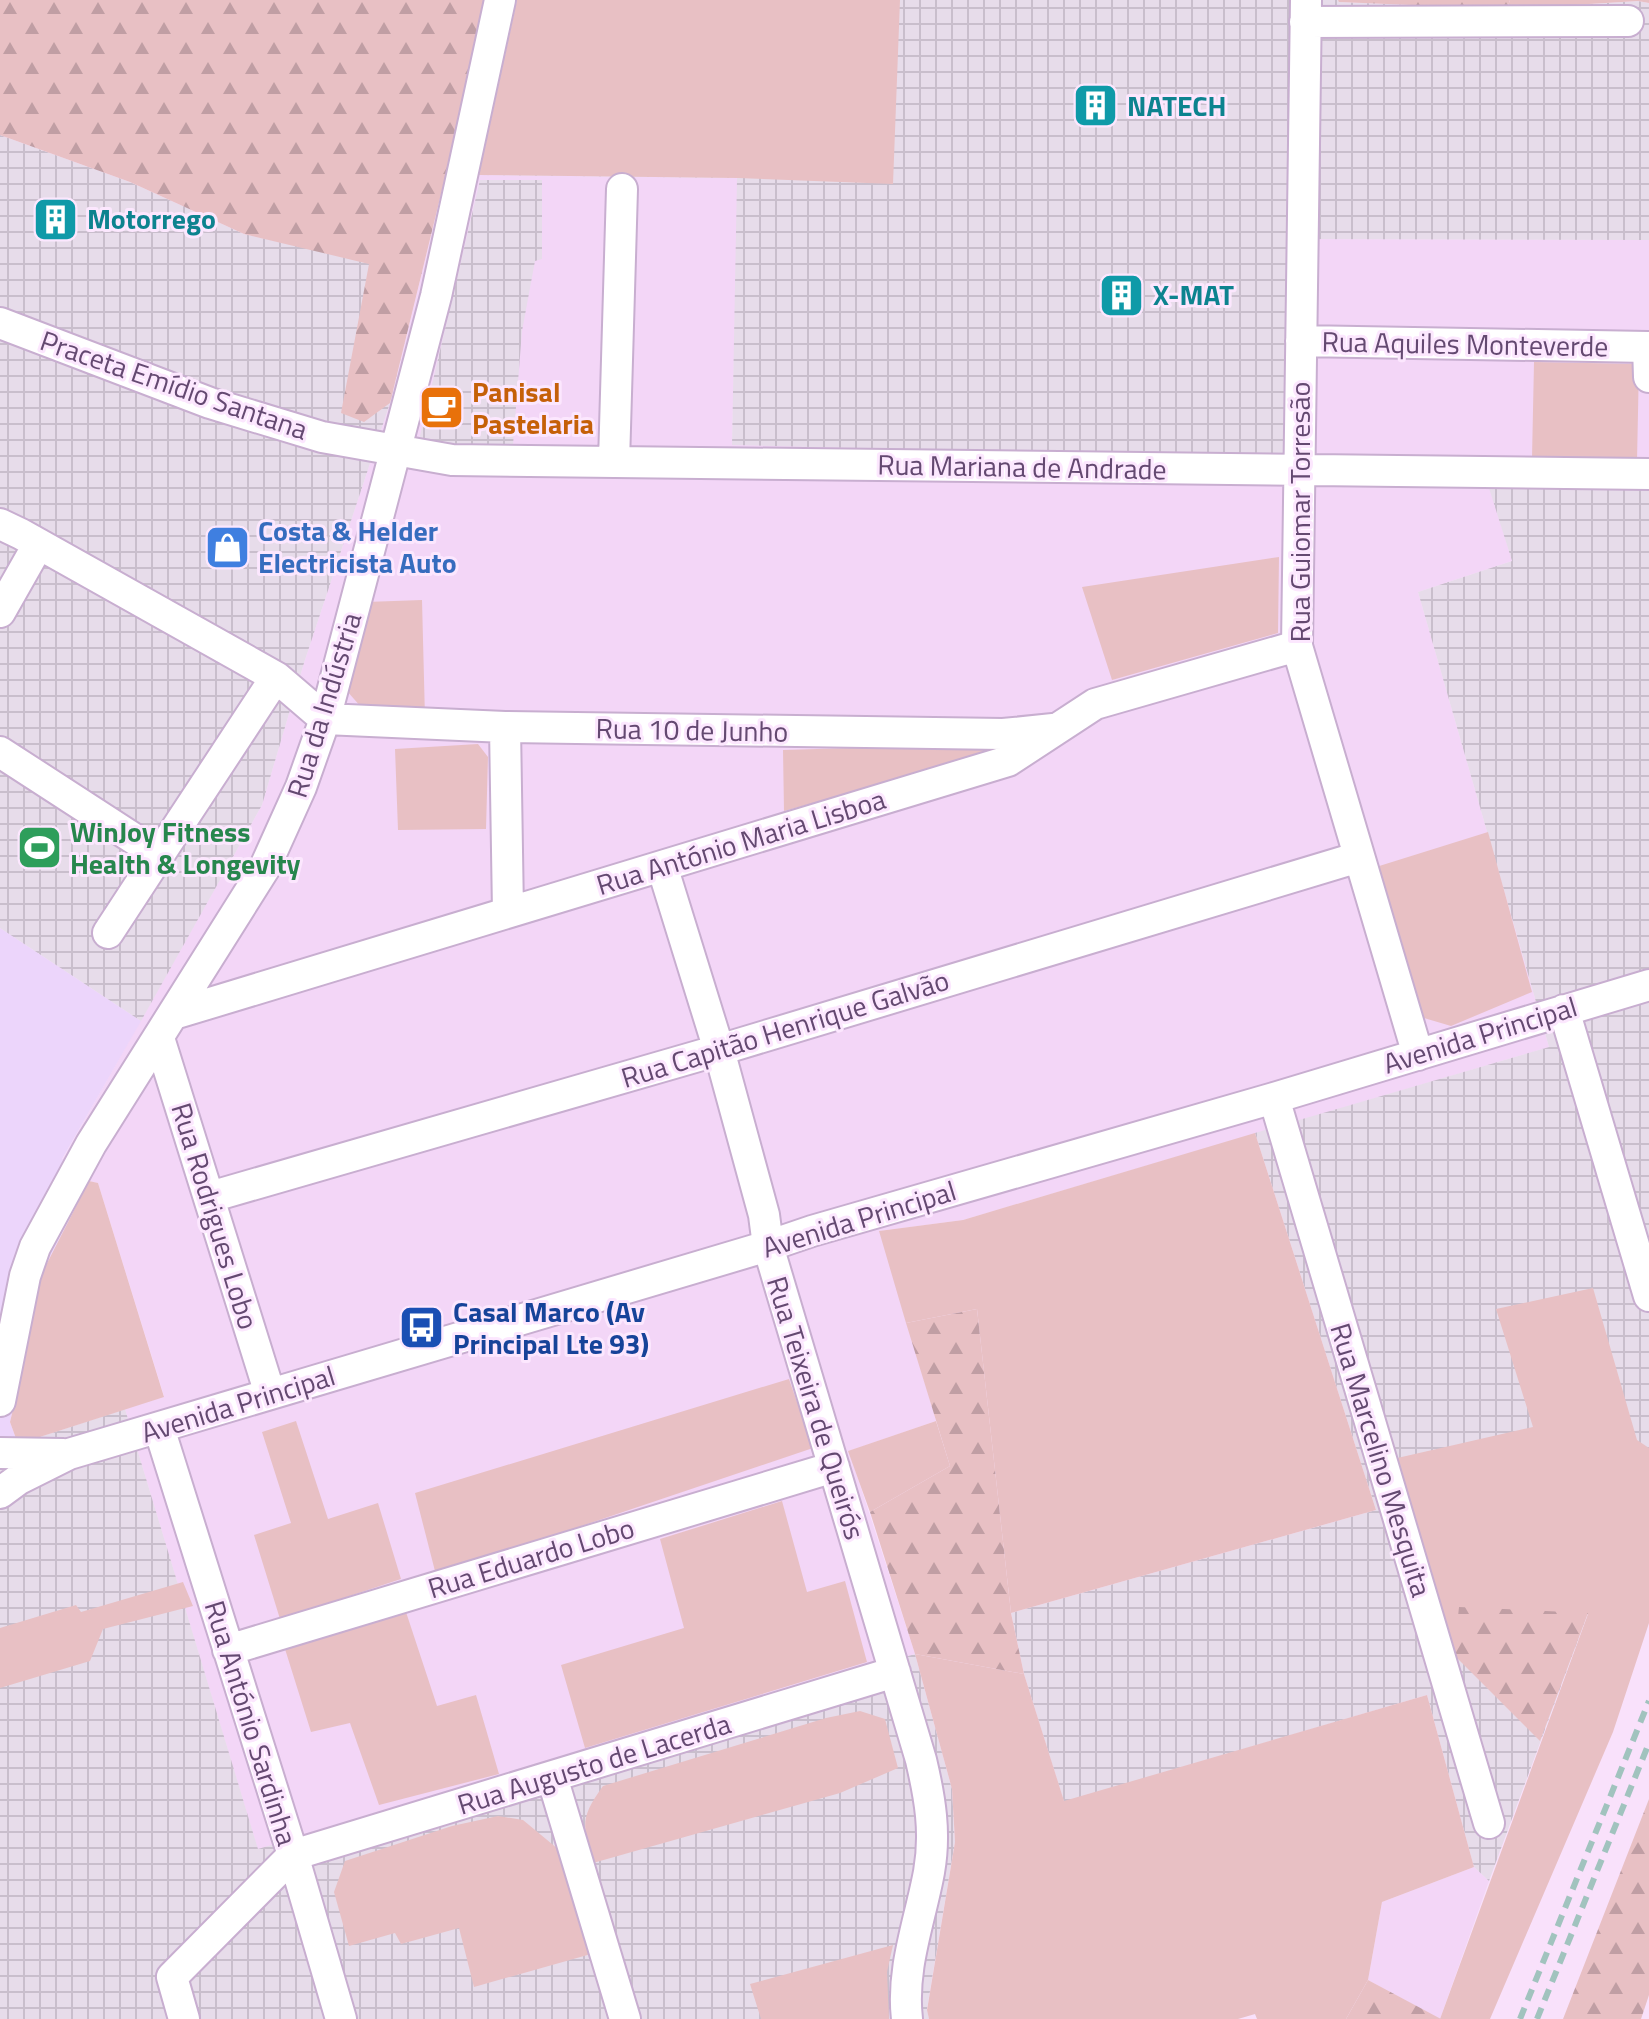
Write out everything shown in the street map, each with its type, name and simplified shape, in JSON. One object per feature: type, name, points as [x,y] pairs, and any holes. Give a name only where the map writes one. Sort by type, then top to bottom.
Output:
[{"type":"street","name":"Rua da Indústria","points":[[0,1401],[25,1276],[35,1247],[91,1144],[264,869],[301,787],[325,719],[436,296],[500,0]]},
{"type":"street","points":[[1305,11],[1628,21]]},
{"type":"street","name":"Rua Guiomar Torresão","points":[[1305,11],[1297,646],[1418,1055]]},
{"type":"street","points":[[614,462],[622,189]]},
{"type":"street","name":"Praceta Emídio Santana","points":[[0,323],[210,403],[322,437],[396,449]]},
{"type":"street","name":"Rua Aquiles Monteverde","points":[[1301,341],[1648,347],[1649,377]]},
{"type":"street","name":"Rua Mariana de Andrade","points":[[396,449],[452,460],[1649,474]]},
{"type":"street","points":[[0,524],[276,677],[325,719]]},
{"type":"street","points":[[0,612],[38,545]]},
{"type":"street","name":"Rua António Maria Lisboa","points":[[166,1026],[508,912],[1008,761],[1095,704],[1297,646]]},
{"type":"street","points":[[108,933],[276,677]]},
{"type":"street","name":"Rua 10 de Junho","points":[[325,719],[505,727],[1003,734],[1059,728]]},
{"type":"street","points":[[505,727],[508,912]]},
{"type":"street","points":[[0,752],[159,855]]},
{"type":"street","name":"Rua Capitão Henrique Galvão","points":[[210,1197],[719,1050],[1359,857]]},
{"type":"street","name":"Rua Teixeira de Queirós","points":[[662,866],[719,1050],[764,1215],[768,1246],[921,1760],[933,1834],[929,1871],[907,1969],[907,2019]]},
{"type":"street","name":"Avenida Principal","points":[[0,1493],[19,1479],[69,1454],[1649,985]]},
{"type":"street","points":[[1564,1010],[1649,1296]]},
{"type":"street","name":"Rua Rodrigues Lobo","points":[[166,1026],[210,1197],[270,1394]]},
{"type":"street","name":"Rua Marcelino Mesquita","points":[[1274,1098],[1489,1823]]},
{"type":"street","name":"Rua António Sardinha","points":[[159,1428],[341,2019]]},
{"type":"street","name":"Avenida Principal","points":[[0,1453],[69,1454]]},
{"type":"street","name":"Rua Eduardo Lobo","points":[[228,1650],[834,1467]]},
{"type":"street","name":"Rua Augusto de Lacerda","points":[[293,1855],[895,1672]]},
{"type":"street","points":[[552,1777],[625,2019]]},
{"type":"street","points":[[184,2019],[172,1977],[293,1855]]},
{"type":"shaded area","points":[[517,0],[1338,0],[1507,9],[1638,1],[1649,3],[1649,240],[1290,239],[1288,459],[732,445],[737,178],[479,175]]},
{"type":"shaded area","points":[[0,135],[130,182],[244,234],[421,274],[390,403],[304,663],[262,805],[141,1021],[0,928]]},
{"type":"shaded area","points":[[448,166],[479,175],[738,178],[732,445],[1289,239],[1649,240],[1649,488],[1490,488],[1512,561],[1418,592],[1549,1047],[963,1220],[880,1231],[936,1421],[849,1451],[915,1654],[258,1850],[125,1409],[164,1396],[98,1183],[89,1181],[62,1160],[262,805],[304,663],[390,403]]},
{"type":"shaded area","points":[[480,180],[542,180],[542,259],[535,261],[522,331],[513,445],[418,444]]},
{"type":"shaded area","points":[[1489,488],[1649,488],[1649,1448],[1489,1881],[1474,1867],[1427,1695],[1064,1802],[1024,1674],[1011,1613],[1376,1510],[1255,1133],[1549,1047],[1418,592],[1512,561]]},
{"type":"shaded area","points":[[0,928],[141,1021],[62,1159],[89,1181],[40,1277],[10,1422],[18,1444],[0,1454]]},
{"type":"shaded area","points":[[125,1409],[258,1849],[915,1654],[952,1789],[955,1842],[927,2009],[929,2019],[0,2019],[0,1454],[18,1444]]},
{"type":"shaded area","points":[[1474,1867],[1489,1881],[1440,2019],[1368,1980],[1382,1902]]},
{"type":"green space","points":[[0,0],[487,0],[390,403],[364,422],[341,413],[369,264],[244,234],[130,182],[0,135]]},
{"type":"green space","points":[[517,0],[900,0],[893,184],[738,178],[479,175]]},
{"type":"green space","points":[[1338,0],[1510,0],[1507,9]]},
{"type":"green space","points":[[1510,0],[1649,0],[1649,3],[1638,1],[1507,9]]},
{"type":"green space","points":[[1534,362],[1639,364],[1637,461],[1532,458]]},
{"type":"green space","points":[[1279,557],[1278,633],[1112,680],[1082,587]]},
{"type":"green space","points":[[422,600],[425,718],[361,707],[347,691],[366,602]]},
{"type":"green space","points":[[478,744],[488,757],[486,829],[398,830],[395,749]]},
{"type":"green space","points":[[987,744],[991,754],[784,811],[783,750]]},
{"type":"green space","points":[[1488,832],[1532,992],[1451,1026],[1424,1018],[1376,867]]},
{"type":"green space","points":[[1255,1133],[1376,1510],[1011,1613],[977,1309],[906,1323],[879,1231],[963,1220]]},
{"type":"green space","points":[[89,1181],[98,1183],[164,1397],[18,1444],[10,1422],[40,1277]]},
{"type":"green space","points":[[1593,1288],[1637,1440],[1649,1448],[1649,1623],[1613,1732],[1490,2019],[1440,2019],[1588,1614],[1454,1655],[1393,1459],[1533,1427],[1496,1309]]},
{"type":"green space","points":[[977,1309],[1011,1613],[1024,1674],[915,1654],[870,1512],[950,1466],[906,1323]]},
{"type":"green space","points":[[789,1379],[813,1448],[436,1575],[415,1493]]},
{"type":"green space","points":[[296,1421],[328,1519],[378,1503],[401,1579],[280,1619],[254,1535],[291,1523],[262,1432]]},
{"type":"green space","points":[[936,1421],[950,1466],[870,1512],[848,1451]]},
{"type":"green space","points":[[782,1501],[807,1592],[845,1581],[867,1662],[585,1748],[561,1665],[684,1628],[660,1539]]},
{"type":"green space","points":[[183,1582],[193,1606],[103,1629],[90,1661],[0,1688],[0,1628],[76,1605],[81,1612]]},
{"type":"green space","points":[[1459,1607],[1588,1613],[1540,1741],[1454,1655]]},
{"type":"green space","points":[[405,1609],[437,1706],[476,1695],[499,1774],[379,1805],[350,1723],[311,1732],[285,1649]]},
{"type":"green space","points":[[915,1654],[1024,1674],[1064,1801],[1427,1695],[1474,1867],[1382,1902],[1368,1980],[1346,2019],[1257,2019],[1255,2014],[1238,2019],[929,2019],[927,2010],[955,1842],[952,1789]]},
{"type":"green space","points":[[860,1711],[885,1719],[898,1768],[840,1793],[593,1863],[585,1823],[590,1807],[603,1786],[826,1718]]},
{"type":"green space","points":[[1649,1799],[1649,1995],[1641,2019],[1563,2019]]},
{"type":"green space","points":[[498,1816],[523,1820],[558,1849],[591,1954],[474,1987],[459,1928],[401,1944],[395,1933],[349,1946],[334,1892],[345,1861],[452,1826]]},
{"type":"green space","points":[[893,1945],[887,1972],[889,2019],[761,2019],[750,1984]]},
{"type":"green space","points":[[1368,1980],[1441,2019],[1346,2019]]},
{"type":"railway","points":[[1520,2019],[1649,1701]]},
{"type":"railway","points":[[1537,2019],[1649,1743]]},
{"type":"place","name":"NATECH","points":[[1096,106]]},
{"type":"place","name":"Motorrego","points":[[56,219]]},
{"type":"place","name":"X-MAT","points":[[1122,295]]},
{"type":"place","name":"Panisal Pastelaria","points":[[441,408]]},
{"type":"place","name":"Costa & Helder Electricista Auto","points":[[227,547]]},
{"type":"place","name":"WinJoy Fitness Health & Longevity","points":[[39,848]]},
{"type":"place","name":"Casal Marco (Av Principal Lte 93)","points":[[422,1328]]}]
